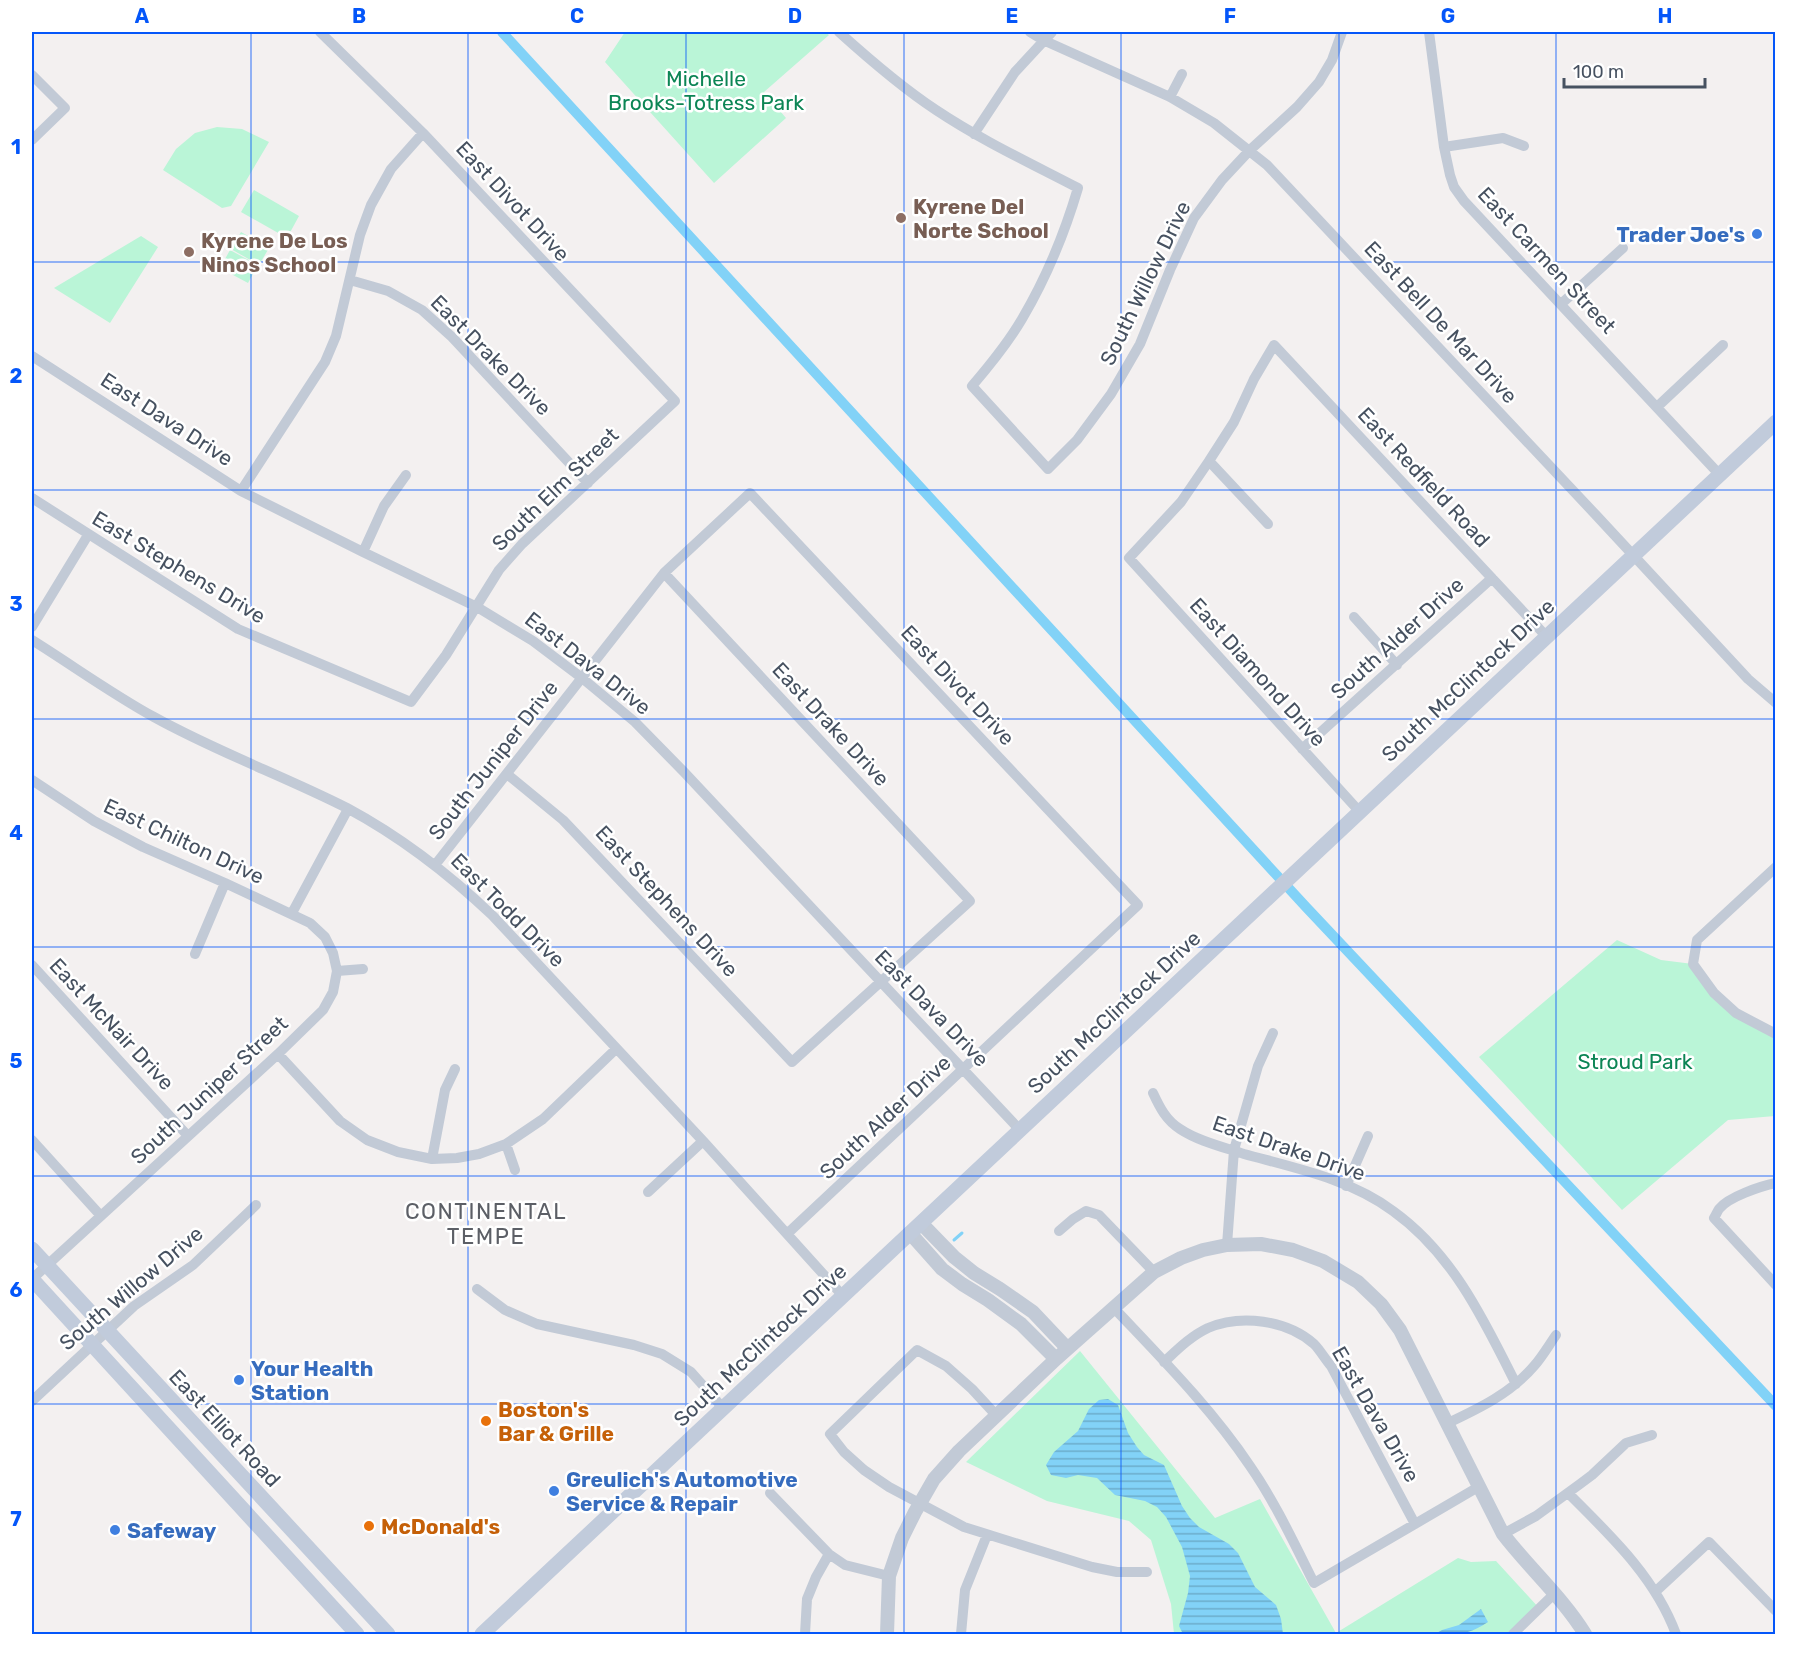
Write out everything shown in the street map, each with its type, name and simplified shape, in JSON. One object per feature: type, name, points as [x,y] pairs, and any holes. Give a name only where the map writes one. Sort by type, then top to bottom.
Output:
[{"type":"main road","name":"South McClintock Drive","points":[[482,1635],[1776,422]]},
{"type":"main road","name":"East Elliot Road","points":[[32,1249],[388,1635]]},
{"type":"main road","name":"East Elliot Road","points":[[32,1279],[357,1635]]},
{"type":"main road","points":[[233,1499],[238,1474]]},
{"type":"street","name":"East Divot Drive","points":[[320,32],[423,133],[675,401]]},
{"type":"street","points":[[839,32],[876,66],[974,134],[1015,72],[1052,32]]},
{"type":"street","name":"East Bell De Mar Drive","points":[[1030,32],[1170,97],[1214,123],[1268,165],[1748,679],[1776,703]]},
{"type":"street","name":"South Willow Drive","points":[[974,134],[1078,188],[1044,276],[1022,321],[972,386],[1048,469],[1077,440],[1111,394],[1140,344],[1194,218],[1222,180],[1250,150],[1297,107],[1318,82],[1332,60],[1342,32]]},
{"type":"street","name":"East Carmen Street","points":[[1429,32],[1444,147],[1454,187],[1464,201],[1719,474]]},
{"type":"street","points":[[1170,97],[1182,74]]},
{"type":"street","points":[[32,75],[65,108],[32,140]]},
{"type":"street","points":[[241,491],[325,362],[336,336],[360,235],[371,204],[391,170],[423,133]]},
{"type":"street","points":[[1444,147],[1503,138],[1524,146]]},
{"type":"street","points":[[1561,304],[1623,248]]},
{"type":"street","name":"East Drake Drive","points":[[350,280],[388,291],[422,310],[452,337],[588,483]]},
{"type":"street","name":"East Redfield Road","points":[[1209,461],[1234,422],[1274,345],[1546,636]]},
{"type":"street","points":[[1657,407],[1723,345]]},
{"type":"street","name":"East Dava Drive","points":[[32,356],[241,491],[477,607],[533,641],[582,678],[635,723],[679,767],[1020,1130]]},
{"type":"street","name":"South Elm Street","points":[[411,702],[446,655],[499,570],[522,544],[675,401]]},
{"type":"street","points":[[1209,461],[1268,524]]},
{"type":"street","name":"East Diamond Drive","points":[[1209,461],[1181,501],[1129,558],[1359,811]]},
{"type":"street","points":[[363,552],[384,506],[406,475]]},
{"type":"street","name":"East Divot Drive","points":[[750,493],[1137,905]]},
{"type":"street","name":"South Juniper Drive","points":[[435,865],[664,573],[750,493]]},
{"type":"street","name":"East Stephens Drive","points":[[32,498],[238,629],[411,702]]},
{"type":"street","points":[[32,627],[88,535]]},
{"type":"street","name":"East Drake Drive","points":[[664,573],[970,901],[881,983]]},
{"type":"street","name":"South Alder Drive","points":[[1302,749],[1492,578]]},
{"type":"street","points":[[1354,617],[1397,664]]},
{"type":"street","name":"East Todd Drive","points":[[32,640],[154,717],[348,808],[435,865],[493,916],[788,1233],[843,1296]]},
{"type":"street","name":"East Stephens Drive","points":[[507,774],[564,820],[792,1062],[881,983]]},
{"type":"street","name":"East Chilton Drive","points":[[32,780],[94,820],[143,847],[292,913]]},
{"type":"street","points":[[348,808],[292,913],[310,923],[325,937],[333,953],[337,971],[363,969]]},
{"type":"street","points":[[1775,870],[1697,940],[1693,964],[1714,993],[1736,1013],[1776,1034]]},
{"type":"street","points":[[195,954],[225,883]]},
{"type":"street","name":"South Alder Drive","points":[[788,1233],[1137,905]]},
{"type":"street","name":"East McNair Drive","points":[[32,965],[188,1136]]},
{"type":"street","name":"South Juniper Street","points":[[32,1279],[323,1010],[333,992],[337,971]]},
{"type":"street","points":[[1227,1245],[1234,1150],[1258,1066],[1273,1033]]},
{"type":"street","points":[[278,1054],[340,1121],[367,1140],[398,1152],[432,1159],[479,1154],[506,1144],[543,1119],[616,1049]]},
{"type":"street","points":[[432,1159],[445,1090],[455,1069]]},
{"type":"street","name":"East Drake Drive","points":[[1153,1093],[1163,1114],[1180,1129],[1205,1141],[1324,1177],[1367,1194],[1418,1230],[1439,1252],[1471,1298],[1516,1384]]},
{"type":"street","points":[[1346,1186],[1368,1136]]},
{"type":"street","points":[[32,1140],[101,1216]]},
{"type":"street","points":[[648,1192],[703,1141]]},
{"type":"street","points":[[506,1144],[515,1170]]},
{"type":"street","points":[[1776,1183],[1765,1185],[1734,1198],[1719,1208],[1714,1218],[1776,1286]]},
{"type":"street","name":"South Willow Drive","points":[[32,1401],[134,1306],[193,1265],[256,1205]]},
{"type":"street","points":[[1059,1231],[1086,1211],[1099,1215],[1154,1272]]},
{"type":"street","points":[[915,1228],[974,1273],[1033,1312],[1067,1348]]},
{"type":"street","points":[[915,1228],[942,1269],[1021,1324],[1056,1359]]},
{"type":"street","points":[[887,1635],[889,1576],[903,1538],[934,1479],[959,1451],[1067,1348],[1154,1272],[1203,1250],[1227,1245],[1261,1244],[1293,1250],[1323,1261],[1358,1282],[1381,1305],[1400,1330],[1503,1534],[1575,1619],[1585,1635]]},
{"type":"street","points":[[477,1289],[505,1310],[537,1323],[634,1345],[662,1354],[691,1372],[723,1408]]},
{"type":"street","points":[[1113,1306],[1207,1408],[1251,1466],[1268,1493],[1314,1583],[1479,1486]]},
{"type":"street","name":"East Dava Drive","points":[[1164,1362],[1186,1341],[1209,1328],[1236,1321],[1265,1322],[1291,1330],[1313,1344],[1331,1366],[1416,1524]]},
{"type":"street","points":[[1448,1423],[1480,1408],[1516,1384],[1535,1365],[1556,1335]]},
{"type":"street","points":[[996,1415],[946,1366],[917,1350],[830,1434],[844,1452],[864,1470],[889,1487],[964,1527],[1092,1567],[1117,1572],[1147,1572]]},
{"type":"street","points":[[1503,1534],[1536,1516],[1568,1493],[1592,1475],[1626,1443],[1652,1435]]},
{"type":"street","points":[[770,1493],[829,1554],[845,1565],[889,1576]]},
{"type":"street","points":[[1568,1493],[1636,1564],[1655,1592],[1676,1635]]},
{"type":"street","points":[[961,1635],[965,1590],[987,1535]]},
{"type":"street","points":[[1655,1592],[1709,1542],[1776,1611]]},
{"type":"street","points":[[805,1635],[807,1599],[829,1554]]},
{"type":"street","points":[[1513,1635],[1554,1594]]},
{"type":"green space","name":"Michelle Brooks-Totress Park","points":[[625,32],[825,32],[829,35],[764,92],[786,118],[714,183],[605,62]]},
{"type":"green space","points":[[217,127],[242,129],[269,142],[231,206],[222,208],[163,170],[176,149],[195,133]]},
{"type":"green space","points":[[254,190],[299,216],[287,238],[241,212]]},
{"type":"green space","points":[[241,232],[269,248],[259,265],[231,249]]},
{"type":"green space","points":[[141,236],[158,247],[110,323],[54,288]]},
{"type":"green space","points":[[230,250],[258,265],[248,283],[220,268]]},
{"type":"green space","name":"Stroud Park","points":[[1617,940],[1661,960],[1693,964],[1714,993],[1775,1034],[1775,1116],[1728,1120],[1622,1210],[1479,1057]]},
{"type":"green space","points":[[1080,1351],[1215,1518],[1260,1499],[1336,1633],[1458,1558],[1471,1562],[1496,1561],[1539,1608],[1513,1634],[1174,1634],[1171,1604],[1151,1540],[1129,1521],[1047,1501],[966,1462]]},
{"type":"water","points":[[1108,1399],[1118,1405],[1128,1433],[1137,1447],[1144,1455],[1164,1465],[1182,1506],[1190,1518],[1199,1527],[1229,1544],[1238,1553],[1255,1587],[1276,1605],[1283,1634],[1183,1634],[1179,1626],[1190,1576],[1182,1547],[1166,1517],[1157,1507],[1145,1501],[1115,1495],[1097,1478],[1078,1475],[1066,1478],[1051,1475],[1046,1465],[1054,1452],[1078,1431],[1089,1409],[1099,1400]]},
{"type":"water","points":[[1481,1609],[1488,1622],[1475,1630],[1435,1634],[1459,1625]]},
{"type":"waterway","points":[[502,32],[1306,907],[1776,1406]]},
{"type":"waterway","points":[[954,1240],[962,1233]]},
{"type":"place","name":"Kyrene Del Norte School","points":[[901,218]]},
{"type":"place","name":"Trader Joe's","points":[[1757,234]]},
{"type":"place","name":"Kyrene De Los Ninos School","points":[[189,252]]},
{"type":"place","name":"Your Health Station","points":[[239,1380]]},
{"type":"place","name":"Boston's Bar & Grille","points":[[486,1421]]},
{"type":"place","name":"Greulich's Automotive Service & Repair","points":[[554,1491]]},
{"type":"place","name":"McDonald's","points":[[369,1526]]},
{"type":"place","name":"Safeway","points":[[115,1530]]},
{"type":"district","name":"CONTINENTAL TEMPE","points":[[486,1224]]}]
